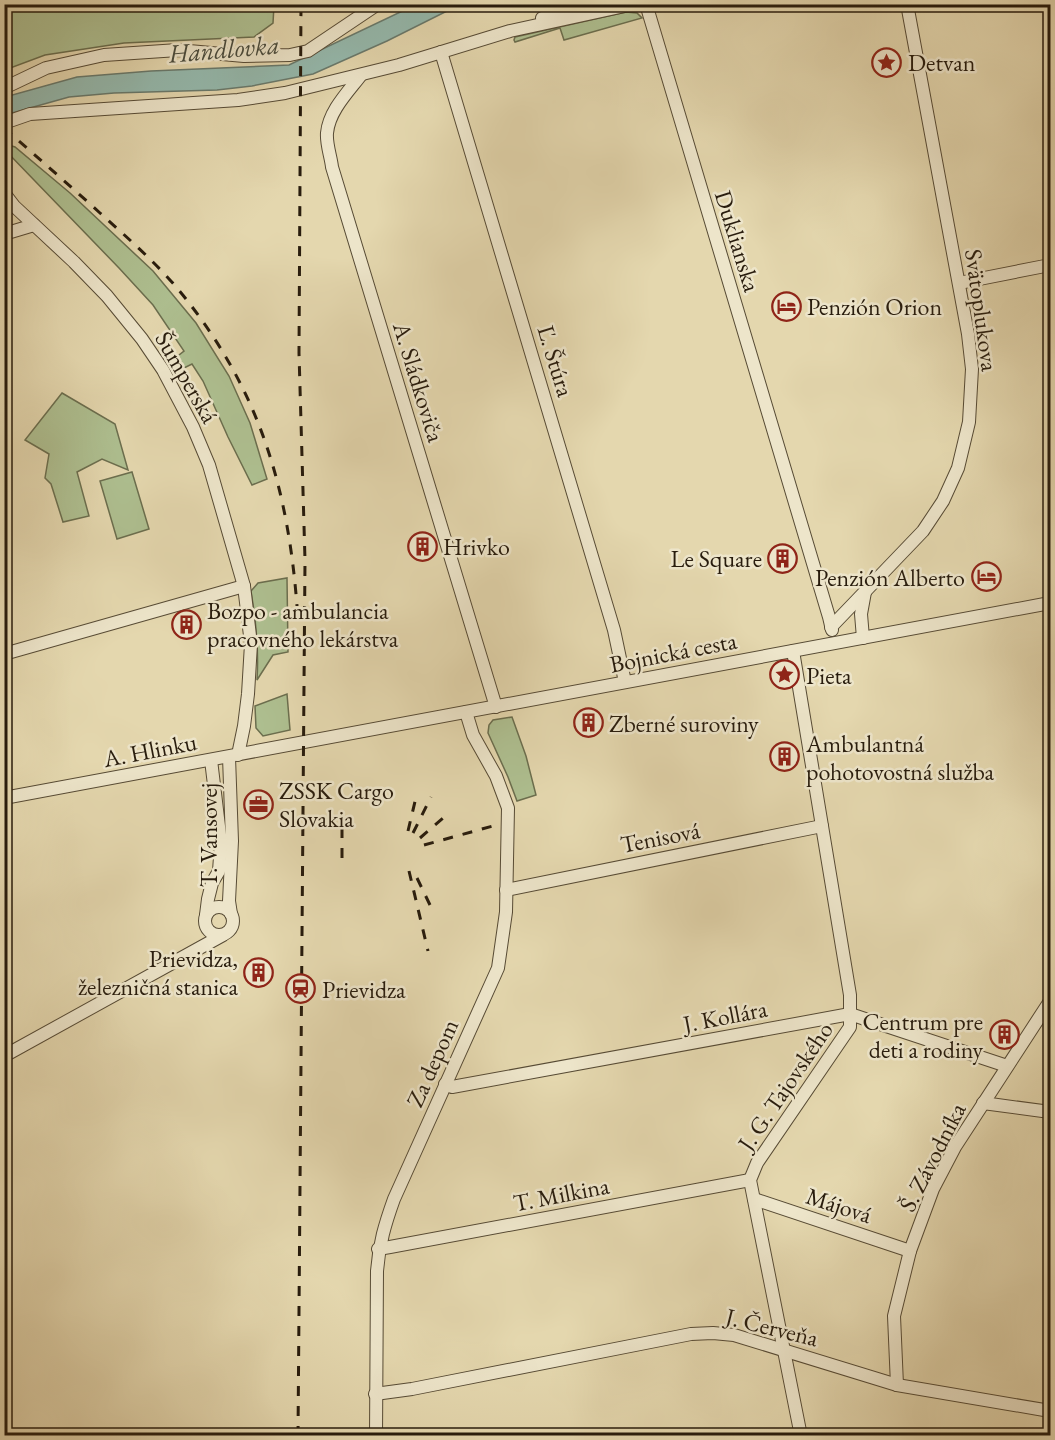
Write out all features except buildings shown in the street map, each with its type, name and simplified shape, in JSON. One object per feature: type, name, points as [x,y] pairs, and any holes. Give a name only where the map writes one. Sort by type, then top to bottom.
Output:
[{"type":"street","points":[[4,88],[46,68],[105,56],[178,50],[244,56],[290,55],[308,51],[378,4]]},
{"type":"street","points":[[510,31],[577,4]]},
{"type":"street","points":[[4,123],[30,114],[238,100],[285,93],[361,75],[510,31],[634,4]]},
{"type":"street","name":"Duklianska","points":[[646,4],[830,617],[831,627]]},
{"type":"street","name":"Svätoplukova","points":[[831,627],[923,531],[943,501],[958,468],[969,422],[972,369],[968,334],[907,4]]},
{"type":"street","name":"Ľ. Štúra","points":[[441,52],[610,619],[625,682]]},
{"type":"street","name":"A. Sládkoviča","points":[[361,75],[331,118],[327,134],[333,167],[496,707]]},
{"type":"street","name":"Šumperská","points":[[4,194],[107,296],[142,339],[163,370],[194,427],[208,465],[243,586],[251,644],[244,726],[233,756]]},
{"type":"street","points":[[4,234],[34,225]]},
{"type":"street","points":[[959,283],[1050,265]]},
{"type":"street","points":[[4,654],[243,586]]},
{"type":"street","points":[[863,638],[861,614],[866,591]]},
{"type":"street","name":"Bojnická cesta","points":[[303,743],[1050,603]]},
{"type":"street","points":[[831,627],[835,643]]},
{"type":"street","name":"J. G. Tajovského","points":[[793,651],[850,995],[850,1027],[757,1163],[750,1180],[801,1436]]},
{"type":"street","name":"Za depom","points":[[376,1436],[378,1249],[394,1199],[498,968],[506,912],[508,808],[496,776],[473,735],[466,712]]},
{"type":"street","name":"A. Hlinku","points":[[4,798],[303,743]]},
{"type":"street","name":"T. Vansovej","points":[[223,935],[231,928],[233,921],[229,901],[233,756]]},
{"type":"street","name":"T. Vansovej","points":[[201,947],[206,929],[204,922],[208,899],[212,883],[219,871],[221,843],[211,760]]},
{"type":"street","name":"Tenisová","points":[[506,890],[822,826]]},
{"type":"street","name":"T. Vansovej","points":[[206,915],[211,909],[218,907],[226,909],[231,914]]},
{"type":"street","points":[[206,929],[215,936],[223,935]]},
{"type":"street","points":[[4,1056],[223,935]]},
{"type":"street","name":"Š. Závodníka","points":[[897,1385],[894,1316],[910,1251],[933,1189],[955,1147],[1050,1001]]},
{"type":"street","name":"J. Kollára","points":[[445,1084],[452,1087],[516,1076],[850,1014],[1007,1066]]},
{"type":"street","points":[[983,1103],[1050,1112]]},
{"type":"street","name":"T. Milkina","points":[[378,1249],[750,1180]]},
{"type":"street","name":"Májová","points":[[754,1199],[910,1251]]},
{"type":"street","name":"J. Červeňa","points":[[375,1394],[412,1389],[691,1334],[713,1333],[734,1335],[897,1385],[1050,1411]]},
{"type":"green space","points":[[5,4],[274,5],[273,23],[254,37],[124,43],[45,55],[5,70]]},
{"type":"green space","points":[[626,12],[637,13],[642,18],[564,40],[560,28],[515,42],[514,40],[515,37]]},
{"type":"green space","points":[[5,144],[15,147],[70,193],[153,271],[196,323],[229,376],[250,423],[267,479],[252,485],[203,381],[192,364],[180,370],[174,359],[184,351],[153,305],[5,150]]},
{"type":"green space","points":[[62,393],[115,424],[128,470],[102,459],[77,472],[89,516],[63,522],[51,484],[45,478],[49,454],[25,440]]},
{"type":"green space","points":[[132,472],[149,529],[117,539],[100,481]]},
{"type":"green space","points":[[287,578],[288,652],[273,655],[257,680],[257,636],[251,591],[258,583]]},
{"type":"green space","points":[[287,694],[290,730],[263,736],[256,728],[255,706]]},
{"type":"green space","points":[[512,717],[526,756],[536,795],[517,801],[488,733],[489,725],[493,720]]},
{"type":"water","points":[[415,5],[459,5],[313,74],[252,86],[217,90],[114,93],[69,97],[5,115],[5,97],[77,77],[151,71],[289,65]]},
{"type":"railway","points":[[298,1436],[305,560],[299,353],[301,4]]},
{"type":"railway","points":[[4,128],[156,265],[186,299],[212,334],[233,370],[266,444],[286,522],[297,606]]},
{"type":"railway","points":[[408,831],[417,793]]},
{"type":"railway","points":[[413,833],[431,797]]},
{"type":"railway","points":[[420,838],[450,812]]},
{"type":"railway","points":[[342,815],[342,858]]},
{"type":"railway","points":[[424,845],[493,826]]},
{"type":"railway","points":[[409,871],[428,951]]},
{"type":"railway","points":[[417,878],[430,905]]},
{"type":"place","name":"Detvan","points":[[887,62]]},
{"type":"place","name":"Penzión Orion","points":[[786,306]]},
{"type":"place","name":"Hrivko","points":[[422,546]]},
{"type":"place","name":"Le Square","points":[[783,558]]},
{"type":"place","name":"Penzión Alberto","points":[[986,577]]},
{"type":"place","name":"Bozpo - ambulancia pracovného lekárstva","points":[[186,624]]},
{"type":"place","name":"Pieta","points":[[785,675]]},
{"type":"place","name":"Zberné suroviny","points":[[588,723]]},
{"type":"place","name":"Ambulantná pohotovostná služba","points":[[785,757]]},
{"type":"place","name":"ZSSK Cargo Slovakia","points":[[258,804]]},
{"type":"place","name":"Prievidza, železničná stanica","points":[[259,972]]},
{"type":"place","name":"Prievidza","points":[[301,989]]},
{"type":"place","name":"Centrum pre deti a rodiny","points":[[1004,1035]]},
{"type":"water label","name":"Handlovka","points":[[224,49]]}]
